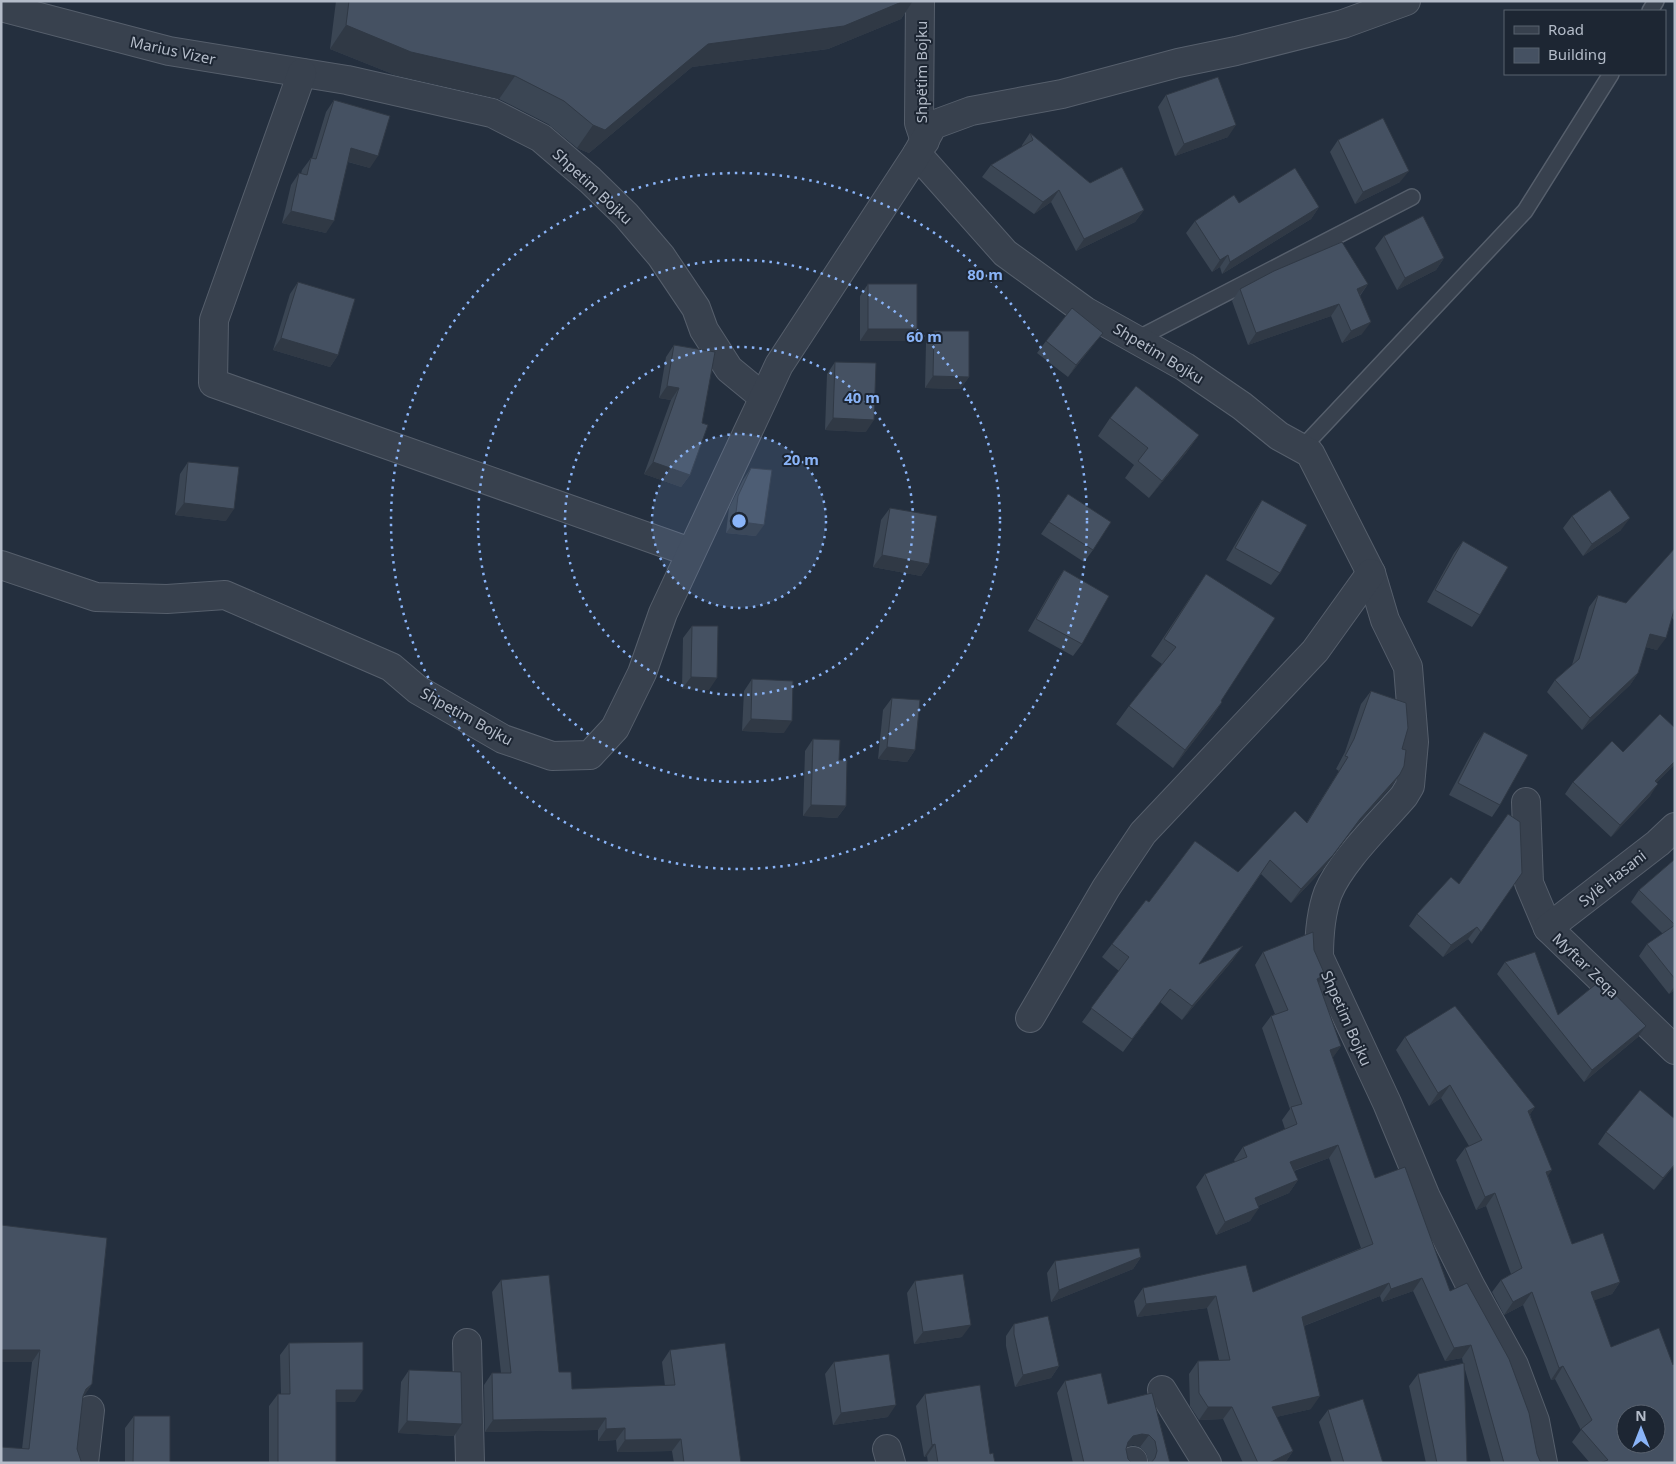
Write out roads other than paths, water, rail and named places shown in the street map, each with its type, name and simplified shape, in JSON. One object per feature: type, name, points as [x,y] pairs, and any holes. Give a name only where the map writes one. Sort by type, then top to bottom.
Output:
[{"type":"street","name":"Shpëtim Bojku","points":[[920,1],[919,124],[921,148]]},
{"type":"street","name":"Shpetim Bojku","points":[[1,565],[96,597],[167,599],[225,596],[391,667],[418,690],[503,739],[552,756],[590,755],[616,728],[642,673],[663,613],[690,552],[779,365],[921,148],[933,125],[971,111],[1062,94],[1178,63],[1236,51],[1343,24],[1406,1]]},
{"type":"street","name":"Marius Vizer","points":[[1,7],[169,52],[348,80]]},
{"type":"street","points":[[302,73],[214,320],[212,383],[690,552]]},
{"type":"street","name":"Shpetim Bojku","points":[[348,80],[492,113],[541,138],[590,180],[626,215],[661,256],[696,308],[704,330],[729,369],[763,397]]},
{"type":"street","name":"Shpetim Bojku","points":[[921,148],[1005,253],[1085,311],[1185,367],[1242,406],[1279,436],[1310,453],[1371,573],[1385,620],[1408,667],[1414,742],[1412,774],[1410,786],[1404,796],[1350,858],[1329,892],[1319,937],[1319,957],[1388,1103],[1426,1197],[1470,1285],[1514,1365],[1535,1421],[1543,1463]]},
{"type":"street","points":[[1030,1018],[1106,888],[1143,833],[1315,651],[1371,573]]},
{"type":"street","name":"Myftar Zeqa","points":[[1526,802],[1529,883],[1548,928],[1675,1050]]},
{"type":"street","name":"Sylë Hasani","points":[[1548,928],[1658,843],[1675,826]]},
{"type":"street","points":[[467,1343],[470,1463]]},
{"type":"street","points":[[1162,1390],[1207,1463]]},
{"type":"street","points":[[84,1463],[90,1410]]},
{"type":"lane","points":[[1302,448],[1525,211],[1610,75]]},
{"type":"lane","points":[[1137,339],[1412,198]]}]
